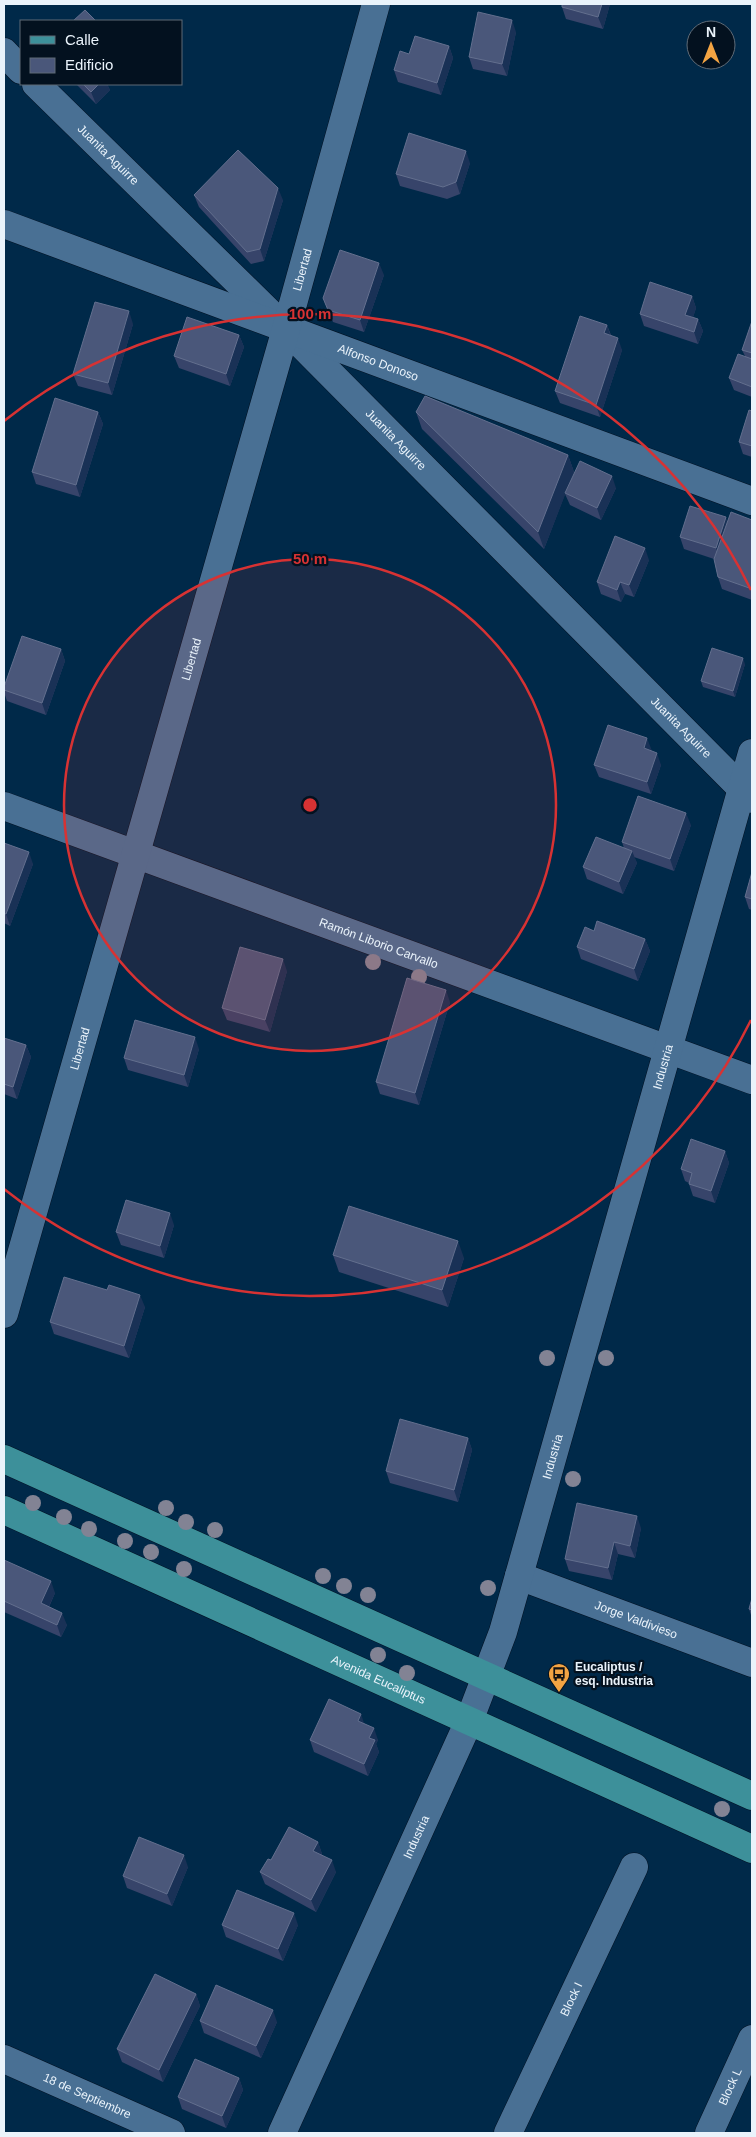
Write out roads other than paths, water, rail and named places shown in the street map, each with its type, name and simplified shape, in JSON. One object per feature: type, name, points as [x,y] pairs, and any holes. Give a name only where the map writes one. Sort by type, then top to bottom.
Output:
[{"type":"main road","points":[[4,1459],[752,1796]]},
{"type":"main road","name":"Avenida Eucaliptus","points":[[4,1510],[752,1849]]},
{"type":"street","name":"Libertad","points":[[4,1314],[286,329],[376,4]]},
{"type":"street","points":[[4,52],[20,69]]},
{"type":"street","name":"Juanita Aguirre","points":[[37,85],[286,329],[747,794]]},
{"type":"street","name":"Alfonso Donoso","points":[[4,224],[752,501]]},
{"type":"street","name":"Industria","points":[[282,2133],[469,1720],[503,1632],[669,1050],[747,794],[752,753]]},
{"type":"street","name":"Ramón Liborio Carvallo","points":[[4,806],[752,1080]]},
{"type":"street","name":"Jorge Valdivieso","points":[[519,1576],[752,1663]]},
{"type":"street","name":"Block I","points":[[508,2133],[634,1866]]},
{"type":"street","name":"Block L","points":[[709,2133],[752,2039]]},
{"type":"street","name":"18 de Septiembre","points":[[4,2059],[171,2133]]},
{"type":"place","name":"Eucaliptus / esq. Industria","points":[[559,1693]]}]
